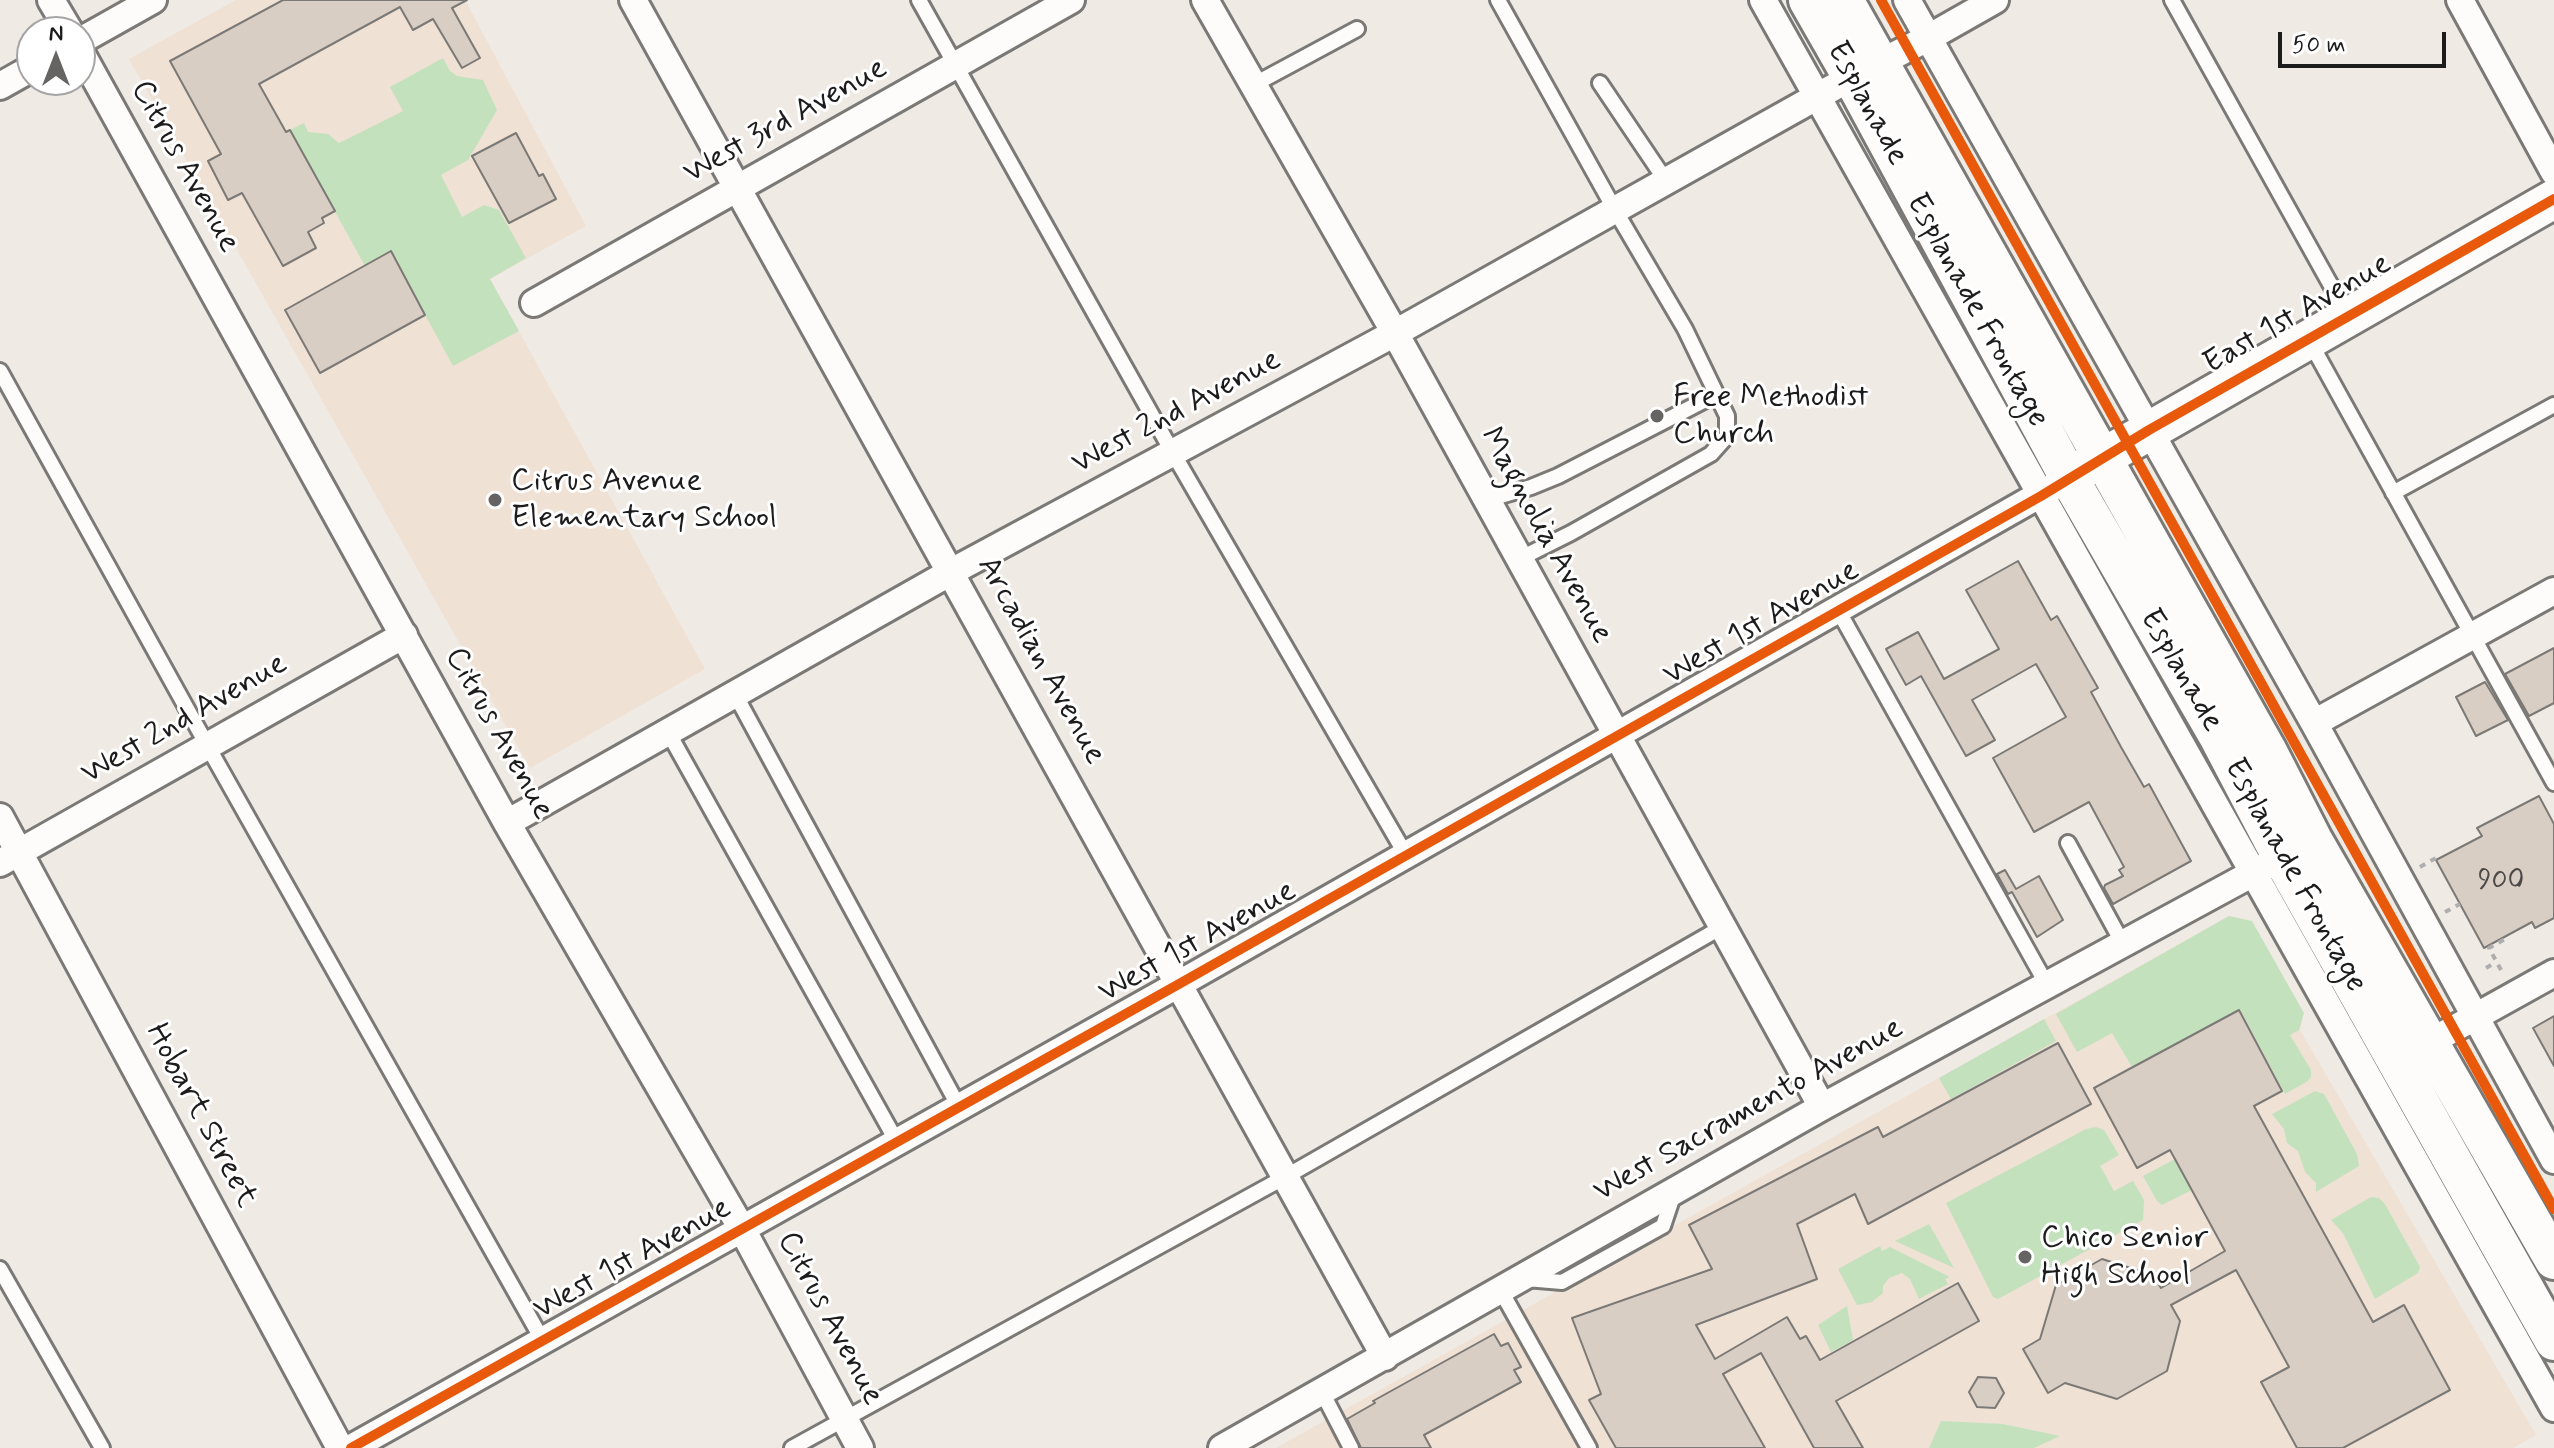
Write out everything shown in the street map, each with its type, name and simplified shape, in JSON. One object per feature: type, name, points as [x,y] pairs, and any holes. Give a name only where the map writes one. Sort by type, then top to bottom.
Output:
[{"type":"main road","name":"Esplanade","points":[[1808,0],[1865,70],[2102,458],[2267,750],[2283,857],[2411,1013],[2554,1260]]},
{"type":"main road","name":"Esplanade","points":[[1844,0],[1865,70],[2055,487],[2218,736],[2554,1341]]},
{"type":"main road","name":"East 1st Avenue","points":[[2055,487],[2554,199]]},
{"type":"street","points":[[96,32],[153,0]]},
{"type":"street","name":"Arcadian Avenue","points":[[633,0],[1385,1357]]},
{"type":"street","name":"West 3rd Avenue","points":[[534,303],[1071,0]]},
{"type":"street","name":"Magnolia Avenue","points":[[1205,0],[1395,333],[1822,1107]]},
{"type":"street","name":"Esplanade Frontage","points":[[1763,0],[1817,97],[2055,487]]},
{"type":"street","points":[[1907,0],[2314,723],[2554,1160]]},
{"type":"street","name":"West 2nd Avenue","points":[[507,823],[951,572],[1395,333],[1995,0]]},
{"type":"street","points":[[2460,0],[2554,172]]},
{"type":"street","name":"Citrus Avenue","points":[[96,80],[507,823],[742,1229],[860,1448]]},
{"type":"street","name":"West 1st Avenue","points":[[351,1448],[1179,984],[2055,487]]},
{"type":"street","points":[[2314,723],[2554,591]]},
{"type":"street","name":"West 2nd Avenue","points":[[10,858],[404,635]]},
{"type":"street","name":"Hobart Street","points":[[0,817],[10,858],[340,1448]]},
{"type":"street","name":"Esplanade Frontage","points":[[2283,857],[2554,1408]]},
{"type":"street","name":"West Sacramento Avenue","points":[[1222,1448],[1822,1107],[2283,857]]},
{"type":"street","points":[[2430,1042],[2554,973]]},
{"type":"lane","points":[[919,0],[1173,453],[1406,855]]},
{"type":"lane","points":[[1498,0],[1685,329],[1727,416],[1727,436],[1711,454],[1519,559]]},
{"type":"lane","points":[[2172,0],[2348,316]]},
{"type":"lane","points":[[1253,85],[1357,29]]},
{"type":"lane","points":[[1600,83],[1666,181]]},
{"type":"lane","points":[[2308,339],[2554,782]]},
{"type":"lane","points":[[0,371],[543,1341]]},
{"type":"lane","points":[[1487,500],[1558,476],[1715,395]]},
{"type":"lane","points":[[2393,493],[2554,405]]},
{"type":"lane","points":[[1838,610],[2047,985]]},
{"type":"lane","points":[[735,694],[959,1107]]},
{"type":"lane","points":[[668,732],[897,1142]]},
{"type":"lane","points":[[2068,843],[2123,944]]},
{"type":"lane","points":[[792,1448],[1285,1177],[1722,927]]},
{"type":"lane","points":[[0,1269],[102,1448]]},
{"type":"lane","points":[[1512,1285],[1589,1448]]},
{"type":"lane","points":[[1322,1392],[1351,1448]]},
{"type":"path","points":[[2410,872],[2436,858]]},
{"type":"path","points":[[2446,911],[2460,904]]},
{"type":"path","points":[[2501,970],[2489,948],[2505,939]]},
{"type":"path","points":[[2486,968],[2496,962]]},
{"type":"shaded area","name":"Citrus Avenue Elementary School","points":[[236,0],[465,0],[586,226],[490,279],[705,669],[530,768],[129,59]]},
{"type":"shaded area","name":"Chico Senior High School","points":[[2229,916],[2303,1013],[2300,1030],[2536,1435],[2513,1448],[1276,1448]]},
{"type":"green space","points":[[443,58],[450,71],[457,76],[483,80],[497,110],[468,160],[441,175],[462,217],[484,205],[499,210],[526,258],[490,279],[519,331],[453,366],[391,252],[365,266],[290,130],[304,123],[308,132],[328,134],[339,143],[403,111],[390,87]]},
{"type":"green space","points":[[2229,916],[2252,921],[2304,1013],[2299,1030],[2290,1035],[2311,1070],[2308,1081],[2285,1094],[2240,1009],[2132,1067],[2112,1033],[2077,1052],[2056,1014]]},
{"type":"green space","points":[[2044,1019],[2056,1041],[1951,1099],[1939,1078]]},
{"type":"green space","points":[[2315,1091],[2324,1094],[2357,1154],[2359,1166],[2316,1192],[2316,1183],[2305,1172],[2298,1151],[2287,1143],[2284,1129],[2272,1114]]},
{"type":"green space","points":[[2096,1127],[2104,1130],[2119,1155],[2100,1166],[2114,1191],[2133,1181],[2144,1200],[2143,1220],[1998,1299],[1993,1297],[1946,1203],[2086,1129]]},
{"type":"green space","points":[[2175,1159],[2192,1190],[2162,1205],[2143,1176]]},
{"type":"green space","points":[[2371,1197],[2379,1198],[2385,1204],[2420,1267],[2418,1273],[2375,1299],[2343,1233],[2331,1220]]},
{"type":"green space","points":[[1929,1224],[1954,1268],[1895,1241]]},
{"type":"green space","points":[[1880,1246],[1882,1251],[1890,1247],[1950,1277],[1945,1279],[1948,1284],[1919,1299],[1910,1279],[1902,1273],[1889,1278],[1883,1286],[1883,1293],[1872,1302],[1857,1305],[1838,1269]]},
{"type":"green space","points":[[1847,1306],[1853,1340],[1831,1352],[1818,1325]]},
{"type":"green space","points":[[1941,1421],[2003,1424],[2060,1436],[2034,1448],[1929,1448]]},
{"type":"building","points":[[283,0],[467,0],[452,8],[480,58],[462,68],[433,19],[413,30],[400,7],[259,84],[286,132],[290,130],[335,211],[322,218],[324,223],[308,232],[316,248],[283,266],[242,193],[228,200],[208,161],[221,154],[170,61]]},
{"type":"building","points":[[516,133],[539,176],[543,174],[556,199],[509,223],[472,156]]},
{"type":"building","points":[[391,251],[425,315],[320,373],[285,310]]},
{"type":"building","points":[[2018,561],[2051,620],[2057,616],[2098,688],[2091,692],[2121,747],[2144,787],[2149,784],[2191,861],[2113,904],[2104,888],[2123,876],[2119,870],[2124,867],[2089,802],[2034,832],[1993,758],[2066,717],[2036,664],[1972,700],[1995,740],[1966,756],[1921,676],[1906,685],[1886,649],[1918,632],[1944,679],[1999,649],[1966,590]]},
{"type":"building","points":[[2554,648],[2554,703],[2529,716],[2505,674]]},
{"type":"building","points":[[2485,682],[2508,720],[2476,736],[2456,697]]},
{"type":"building","points":[[2539,796],[2554,824],[2554,918],[2535,928],[2532,922],[2484,948],[2436,860],[2482,836],[2477,828]]},
{"type":"building","points":[[2005,870],[2016,889],[2039,876],[2063,920],[2037,937],[2012,892],[2008,894],[1997,874]]},
{"type":"building","points":[[2239,1010],[2282,1091],[2254,1106],[2373,1322],[2404,1305],[2450,1390],[2343,1448],[2297,1448],[2261,1382],[2289,1367],[2236,1270],[2171,1305],[2180,1321],[2167,1371],[2117,1399],[2065,1383],[2048,1393],[2023,1349],[2040,1339],[2056,1285],[2102,1259],[2153,1275],[2161,1288],[2225,1251],[2170,1150],[2137,1168],[2094,1088]]},
{"type":"building","points":[[2554,1016],[2554,1066],[2533,1028]]},
{"type":"building","points":[[2058,1043],[2091,1104],[1868,1224],[1855,1194],[1797,1224],[1817,1279],[1696,1325],[1715,1359],[1787,1317],[1800,1339],[1806,1336],[1820,1360],[1958,1283],[1979,1321],[1836,1401],[1863,1448],[1814,1448],[1761,1353],[1723,1374],[1765,1448],[1616,1448],[1589,1400],[1601,1394],[1572,1318],[1712,1269],[1689,1225],[1878,1127],[1883,1137]]},
{"type":"building","points":[[1494,1334],[1501,1346],[1508,1343],[1521,1367],[1514,1370],[1521,1382],[1424,1435],[1431,1448],[1361,1448],[1347,1419],[1375,1403],[1373,1401]]},
{"type":"building","points":[[1978,1377],[1996,1378],[2004,1393],[1995,1408],[1977,1407],[1969,1392]]},
{"type":"cycle path","points":[[1881,0],[2554,1209]]},
{"type":"cycle path","points":[[351,1448],[2041,496],[2149,430],[2554,199]]},
{"type":"place","name":"Free Methodist Church","points":[[1657,416]]},
{"type":"place","name":"Citrus Avenue Elementary School","points":[[495,500]]},
{"type":"place","name":"Chico Senior High School","points":[[2025,1257]]}]
